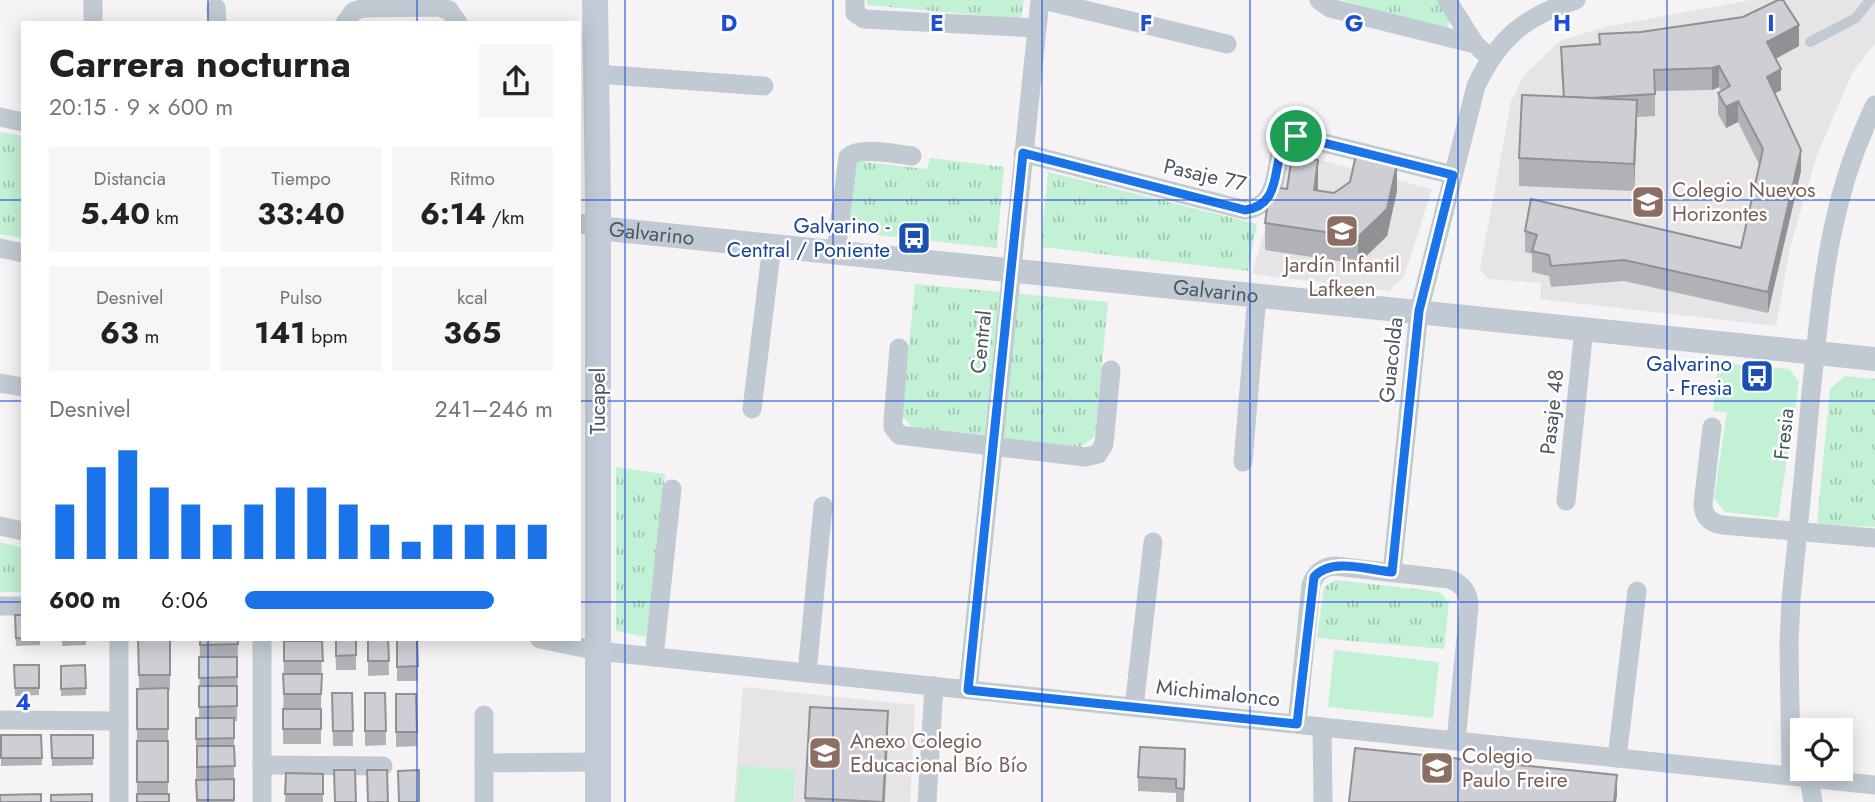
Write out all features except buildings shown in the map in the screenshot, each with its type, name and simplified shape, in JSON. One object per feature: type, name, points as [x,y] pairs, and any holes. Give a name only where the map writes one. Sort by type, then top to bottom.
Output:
[{"type":"main road","name":"Tucapel","points":[[595,0],[596,74],[589,225],[598,651],[598,802]]},
{"type":"street","points":[[93,0],[93,21]]},
{"type":"street","points":[[855,0],[855,13],[864,19],[1037,28]]},
{"type":"street","points":[[1042,0],[1227,44]]},
{"type":"street","name":"Central","points":[[968,690],[1023,153],[1042,0]]},
{"type":"street","points":[[1319,0],[1330,8],[1475,44]]},
{"type":"street","points":[[1447,0],[1475,44],[1490,58]]},
{"type":"street","name":"Guacolda","points":[[1392,572],[1419,311],[1476,86],[1490,58],[1510,34],[1525,22],[1550,9],[1576,0]]},
{"type":"street","points":[[348,18],[364,8],[438,7],[449,10],[457,21]]},
{"type":"street","points":[[596,74],[764,86]]},
{"type":"street","name":"Fresia","points":[[1795,718],[1788,643],[1824,274],[1839,197],[1851,158],[1875,105]]},
{"type":"street","points":[[0,117],[21,122]]},
{"type":"street","name":"Pasaje 77","points":[[1023,153],[1245,210],[1260,206],[1272,192],[1284,145],[1290,137],[1296,136],[1453,175]]},
{"type":"street","points":[[836,252],[848,157],[851,153],[861,151],[912,156]]},
{"type":"street","name":"Galvarino","points":[[589,225],[1875,359]]},
{"type":"street","points":[[752,409],[772,246]]},
{"type":"street","points":[[0,248],[21,253]]},
{"type":"street","points":[[1243,462],[1257,295]]},
{"type":"street","name":"Pasaje 48","points":[[1566,501],[1584,328]]},
{"type":"street","points":[[899,348],[892,421],[896,432],[903,437],[1086,457],[1098,454],[1104,444],[1111,370]]},
{"type":"street","points":[[0,383],[21,387]]},
{"type":"street","points":[[1712,427],[1703,504],[1707,518],[1716,524],[1875,538]]},
{"type":"street","points":[[654,657],[672,489]]},
{"type":"street","points":[[807,673],[823,506]]},
{"type":"street","points":[[0,526],[21,531]]},
{"type":"street","points":[[1134,707],[1153,542]]},
{"type":"street","points":[[1297,724],[1314,577],[1319,571],[1330,566],[1392,572],[1450,579],[1457,582],[1468,594],[1456,741]]},
{"type":"street","points":[[1617,758],[1637,591]]},
{"type":"street","points":[[0,606],[21,606]]},
{"type":"street","points":[[119,802],[120,641]]},
{"type":"street","points":[[262,641],[262,802]]},
{"type":"street","points":[[550,641],[598,651]]},
{"type":"street","name":"Michimalonco","points":[[598,651],[1790,776]]},
{"type":"street","points":[[928,802],[934,686]]},
{"type":"street","points":[[484,715],[484,802]]},
{"type":"street","points":[[0,720],[119,721]]},
{"type":"street","points":[[1322,727],[1323,802]]},
{"type":"street","points":[[484,763],[598,762]]},
{"type":"street","points":[[262,765],[383,766]]},
{"type":"street","name":"Fresia","points":[[1802,781],[1813,802]]},
{"type":"street","name":"Michimalonco","points":[[1838,781],[1875,785]]},
{"type":"lane","points":[[1810,42],[1856,18],[1870,0]]},
{"type":"shaded area","name":"Colegio Nuevos Horizontes","points":[[1751,0],[1875,0],[1875,44],[1853,71],[1817,155],[1790,248],[1776,326],[1540,299],[1541,283],[1488,279],[1480,269],[1511,102],[1523,76],[1561,40],[1609,26]]},
{"type":"shaded area","name":"Jardín Infantil Lafkeen","points":[[1288,152],[1432,189],[1404,277],[1389,291],[1252,274]]},
{"type":"shaded area","name":"Anexo Colegio Educacional Bío Bío","points":[[743,687],[915,705],[910,802],[734,802]]},
{"type":"green space","points":[[867,0],[1024,0],[1021,19],[867,5]]},
{"type":"green space","points":[[1342,0],[1443,0],[1451,21],[1446,28],[1438,28]]},
{"type":"green space","points":[[0,132],[21,136],[21,238],[0,234]]},
{"type":"green space","points":[[930,158],[1004,167],[997,248],[848,232],[855,161],[927,169]]},
{"type":"green space","points":[[1048,172],[1257,224],[1248,271],[1041,247]]},
{"type":"green space","points":[[915,284],[1108,302],[1095,436],[1081,447],[913,428],[902,416]]},
{"type":"green space","points":[[1718,363],[1789,369],[1799,382],[1778,518],[1725,512],[1714,498],[1727,412],[1713,411]]},
{"type":"green space","points":[[1845,376],[1875,379],[1875,527],[1817,524],[1830,389]]},
{"type":"green space","points":[[616,467],[665,474],[647,637],[616,631]]},
{"type":"green space","points":[[0,542],[21,547],[21,592],[0,592]]},
{"type":"green space","points":[[1336,580],[1440,592],[1449,603],[1444,649],[1317,638],[1324,587]]},
{"type":"green space","points":[[1334,650],[1439,662],[1433,718],[1328,707]]},
{"type":"green space","points":[[739,766],[795,770],[793,802],[737,802]]},
{"type":"place","name":"Colegio Nuevos Horizontes","points":[[1648,202]]},
{"type":"place","name":"Jardín Infantil Lafkeen","points":[[1342,231]]},
{"type":"place","name":"Galvarino - Central / Poniente","points":[[914,238]]},
{"type":"place","name":"Galvarino - Fresia","points":[[1757,376]]},
{"type":"place","name":"Anexo Colegio Educacional Bío Bío","points":[[825,753]]},
{"type":"place","name":"Colegio Paulo Freire","points":[[1437,768]]},
{"type":"route","points":[[1296,136],[1453,175],[1419,311],[1392,572],[1330,566],[1319,571],[1314,577],[1297,724],[968,690],[1023,153],[1245,210],[1260,206],[1267,200],[1272,192],[1286,140],[1296,136]]}]
